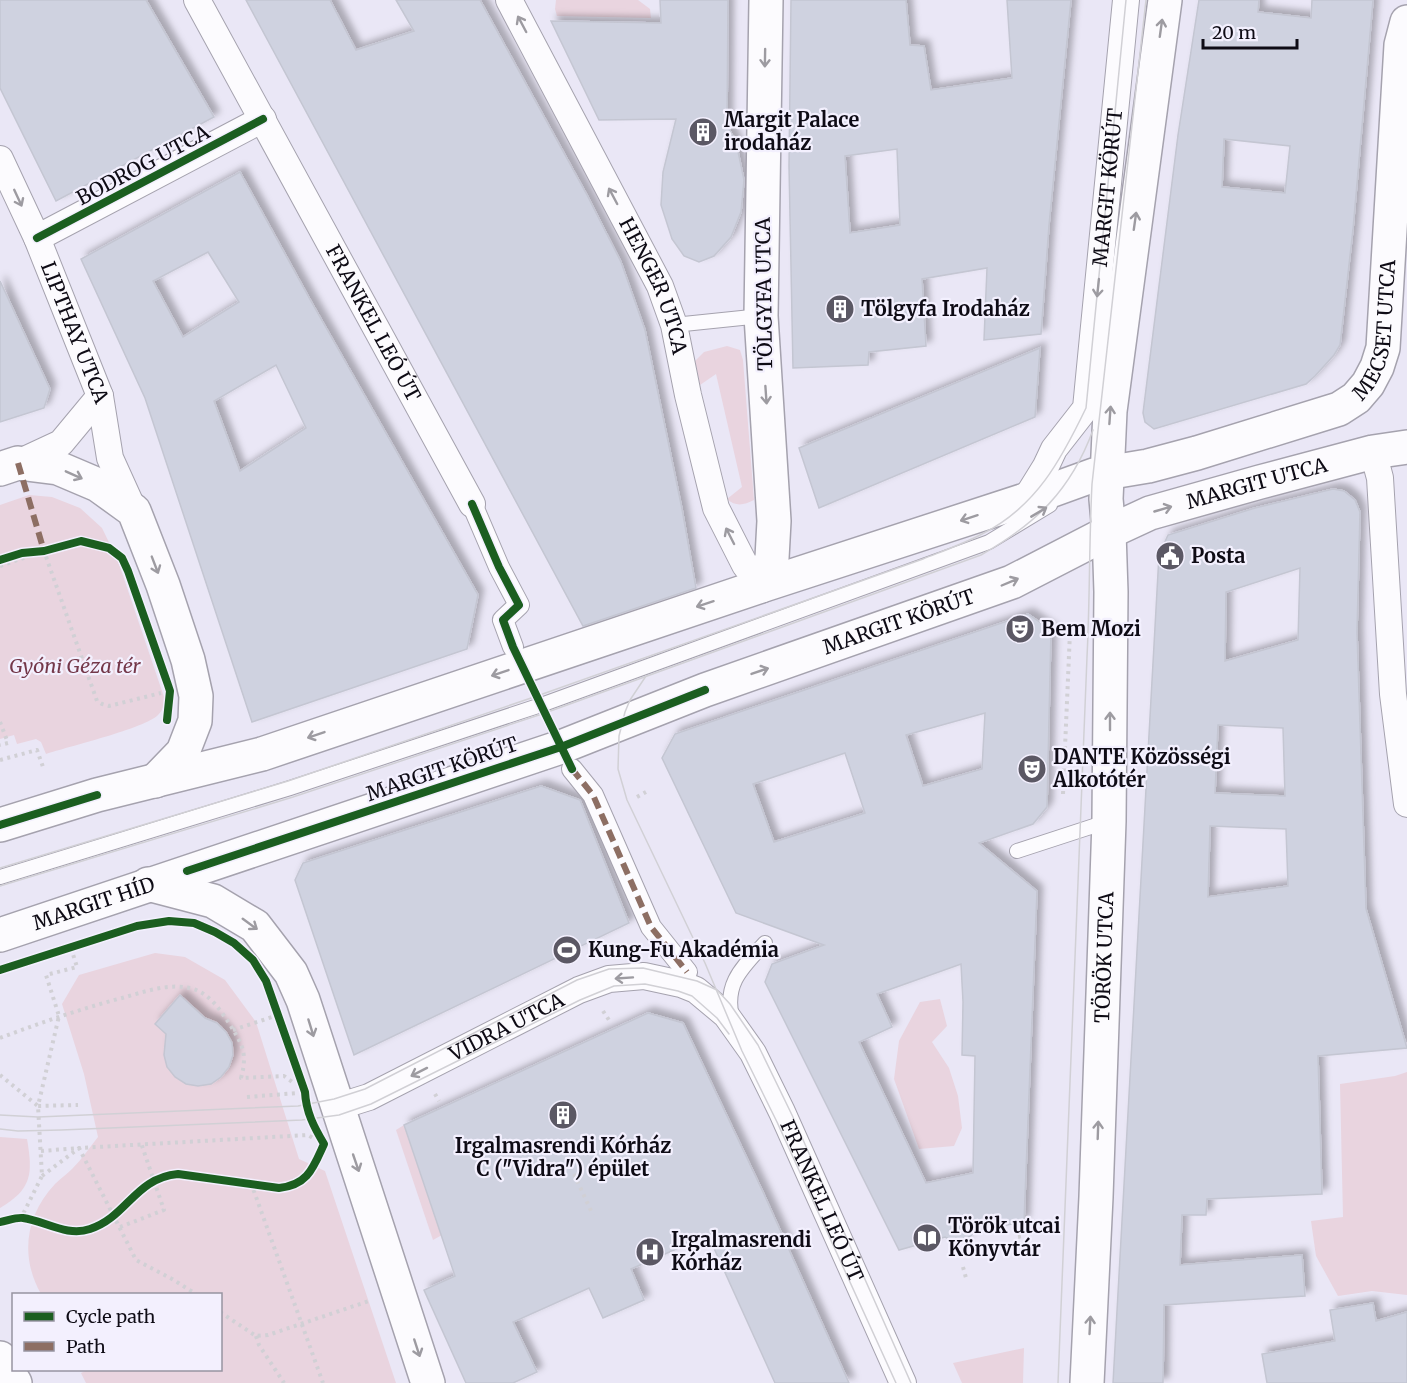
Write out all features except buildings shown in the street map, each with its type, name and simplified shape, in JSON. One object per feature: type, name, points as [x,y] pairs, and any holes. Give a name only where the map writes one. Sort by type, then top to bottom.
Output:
[{"type":"main road","name":"TÖLGYFA UTCA","points":[[761,586],[772,558],[774,521],[761,316],[766,0]]},
{"type":"main road","name":"MARGIT KÖRÚT","points":[[193,885],[561,747],[705,690],[1012,582],[1109,532],[1106,499],[1110,411],[1165,0]]},
{"type":"main road","name":"MECSET UTCA","points":[[1107,473],[1148,466],[1197,453],[1340,409],[1356,398],[1368,384],[1383,348],[1401,45],[1407,22]]},
{"type":"main road","name":"MARGIT UTCA","points":[[1109,532],[1150,513],[1373,452],[1407,447]]},
{"type":"main road","points":[[0,825],[151,781],[183,752],[195,721],[196,696],[188,660],[163,585],[134,511],[98,485],[58,468],[9,466]]},
{"type":"main road","name":"MARGIT KÖRÚT","points":[[151,781],[262,754],[1025,500],[1084,478],[1107,473]]},
{"type":"main road","name":"TÖRÖK UTCA","points":[[1087,1383],[1109,821],[1111,592],[1109,532]]},
{"type":"main road","name":"MARGIT HÍD","points":[[0,935],[148,884],[193,885]]},
{"type":"main road","points":[[193,885],[213,901],[255,926],[291,973],[303,1000],[322,1128],[428,1383]]},
{"type":"main road","points":[[0,1358],[15,1383]]},
{"type":"street","name":"FRANKEL LEÓ ÚT","points":[[197,0],[472,504],[499,567],[519,605],[503,620],[513,647]]},
{"type":"street","name":"HENGER UTCA","points":[[509,0],[660,286],[674,325],[688,395],[716,508],[745,565],[761,586]]},
{"type":"street","name":"MARGIT KÖRÚT","points":[[1025,500],[1054,449],[1086,408],[1126,0]]},
{"type":"street","name":"BODROG UTCA","points":[[37,238],[263,118]]},
{"type":"street","name":"LIPTHAY UTCA","points":[[0,159],[37,238],[100,396],[110,458],[134,511]]},
{"type":"street","points":[[9,466],[61,443],[100,396]]},
{"type":"street","points":[[1373,452],[1380,478],[1393,694],[1407,804]]},
{"type":"street","name":"FRANKEL LEÓ ÚT","points":[[572,769],[594,795],[651,927],[684,978],[726,1015],[753,1053],[782,1112],[903,1383]]},
{"type":"street","name":"VIDRA UTCA","points":[[322,1128],[369,1097],[579,990],[609,979],[644,976],[684,978]]},
{"type":"lane","points":[[674,325],[761,316]]},
{"type":"lane","name":"MARGIT KÖRÚT","points":[[0,877],[290,788],[541,705],[989,542],[1046,507],[1092,484],[1107,473]]},
{"type":"lane","name":"MARGIT KÖRÚT","points":[[989,542],[1002,522],[1025,500]]},
{"type":"lane","points":[[1017,851],[1109,821]]},
{"type":"lane","name":"FRANKEL LEÓ ÚT","points":[[733,1023],[729,1003],[730,989],[740,970],[765,943]]},
{"type":"path","points":[[0,566],[54,548]]},
{"type":"path","points":[[0,560],[22,553],[44,551]]},
{"type":"path","points":[[44,551],[97,701],[109,705],[170,691]]},
{"type":"path","points":[[1063,794],[1070,632]]},
{"type":"path","points":[[0,722],[8,743],[0,745]]},
{"type":"path","points":[[0,760],[37,750],[43,767]]},
{"type":"path","points":[[637,797],[646,792]]},
{"type":"path","points":[[42,1176],[38,1106],[59,1016],[46,975],[77,967],[71,948]]},
{"type":"path","points":[[0,1038],[59,1016],[164,987],[194,989],[216,1003],[240,1040],[245,1064],[241,1078],[284,1076],[305,1095]]},
{"type":"path","points":[[274,1004],[282,1026]]},
{"type":"path","points":[[602,1008],[611,1023]]},
{"type":"path","points":[[233,1030],[278,1015]]},
{"type":"path","points":[[0,1075],[38,1106],[78,1105]]},
{"type":"path","points":[[301,1081],[305,1095]]},
{"type":"path","points":[[248,1097],[305,1095]]},
{"type":"path","points":[[41,1151],[141,1143],[308,1135],[322,1128]]},
{"type":"path","points":[[120,1227],[164,1210],[141,1143]]},
{"type":"path","points":[[21,1218],[42,1176],[79,1148]]},
{"type":"path","points":[[79,1148],[136,1260],[194,1293]]},
{"type":"path","points":[[574,1174],[592,1215]]},
{"type":"path","points":[[240,1182],[260,1185]]},
{"type":"path","points":[[251,1183],[323,1383]]},
{"type":"path","points":[[10,1220],[21,1218],[32,1221]]},
{"type":"path","points":[[963,1267],[966,1278]]},
{"type":"path","points":[[256,1336],[268,1335],[378,1298]]},
{"type":"path","points":[[222,1313],[256,1336],[259,1345],[284,1383]]},
{"type":"green space","points":[[556,0],[638,0],[650,9],[651,18],[557,16]]},
{"type":"green space","points":[[727,346],[740,350],[743,360],[754,500],[740,504],[727,499],[742,487],[716,374],[700,385],[695,361],[704,352]]},
{"type":"green space","name":"Gyóni Géza tér","points":[[29,495],[52,497],[80,508],[102,528],[118,561],[164,697],[161,711],[151,720],[123,731],[46,754],[41,742],[36,739],[17,744],[14,735],[0,739],[0,505]]},
{"type":"green space","points":[[155,953],[185,957],[225,980],[256,1022],[299,1159],[325,1171],[396,1383],[86,1383],[81,1373],[85,1371],[222,1371],[222,1293],[40,1293],[34,1280],[28,1251],[32,1223],[37,1209],[55,1184],[76,1165],[98,1137],[84,1074],[62,1004],[79,975]]},
{"type":"green space","points":[[940,999],[947,1026],[932,1042],[949,1068],[958,1096],[962,1128],[954,1146],[919,1149],[894,1079],[899,1041],[920,1002]]},
{"type":"green space","points":[[1407,1072],[1407,1295],[1372,1291],[1338,1296],[1316,1256],[1311,1221],[1343,1217],[1340,1084],[1395,1076]]},
{"type":"green space","points":[[404,1125],[442,1235],[433,1240],[396,1130]]},
{"type":"green space","points":[[0,1137],[27,1139],[30,1171],[28,1180],[19,1194],[0,1208]]},
{"type":"green space","points":[[1024,1348],[1023,1383],[962,1383],[953,1363]]},
{"type":"tram line","points":[[0,868],[288,781],[537,696],[923,559],[982,534],[1018,510],[1032,496],[1056,464],[1086,408],[1126,0]]},
{"type":"tram line","points":[[1058,1383],[1092,484],[1146,0]]},
{"type":"tram line","points":[[0,886],[293,797],[545,713],[981,555],[1019,531],[1049,503],[1074,470],[1093,430]]},
{"type":"tram line","points":[[646,676],[630,700],[619,736],[618,769],[627,800],[705,963],[742,1051],[777,1122],[896,1383]]},
{"type":"tram line","points":[[0,1115],[38,1117],[298,1106],[334,1099],[365,1089],[577,980],[609,969],[643,968],[697,981],[717,990],[730,1004],[758,1045],[792,1115],[911,1383]]},
{"type":"tram line","points":[[0,1129],[61,1130],[302,1120],[339,1115],[371,1104],[580,1000],[614,986],[645,984],[692,996],[717,1018],[729,1034]]},
{"type":"marked path","points":[[18,463],[44,551]]},
{"type":"marked path","points":[[572,769],[593,795],[651,927],[687,972]]},
{"type":"cycle path","points":[[37,238],[263,119]]},
{"type":"cycle path","points":[[472,504],[499,567],[519,605],[503,620],[513,647],[572,769]]},
{"type":"cycle path","points":[[0,560],[81,541],[109,548],[122,558],[170,691],[167,720]]},
{"type":"cycle path","points":[[187,871],[561,747],[705,690]]},
{"type":"cycle path","points":[[0,825],[97,795]]},
{"type":"cycle path","points":[[0,970],[137,926],[169,921],[194,923],[215,932],[234,943],[253,960],[266,981],[305,1092],[309,1113],[324,1144],[308,1174],[289,1186],[279,1188],[178,1174],[163,1177],[151,1183],[113,1216],[90,1229],[64,1230],[23,1218],[0,1222]]},
{"type":"place","name":"Margit Palace irodaház","points":[[703,132]]},
{"type":"place","name":"Tölgyfa Irodaház","points":[[840,309]]},
{"type":"place","name":"Posta","points":[[1170,556]]},
{"type":"place","name":"Bem Mozi","points":[[1020,629]]},
{"type":"place","name":"DANTE Közösségi Alkotótér","points":[[1032,769]]},
{"type":"place","name":"Kung-Fu Akadémia","points":[[567,950]]},
{"type":"place","name":"Irgalmasrendi Kórház C (\"Vidra\") épület","points":[[563,1115]]},
{"type":"place","name":"Török utcai Könyvtár","points":[[927,1238]]},
{"type":"place","name":"Irgalmasrendi Kórház","points":[[650,1252]]}]
